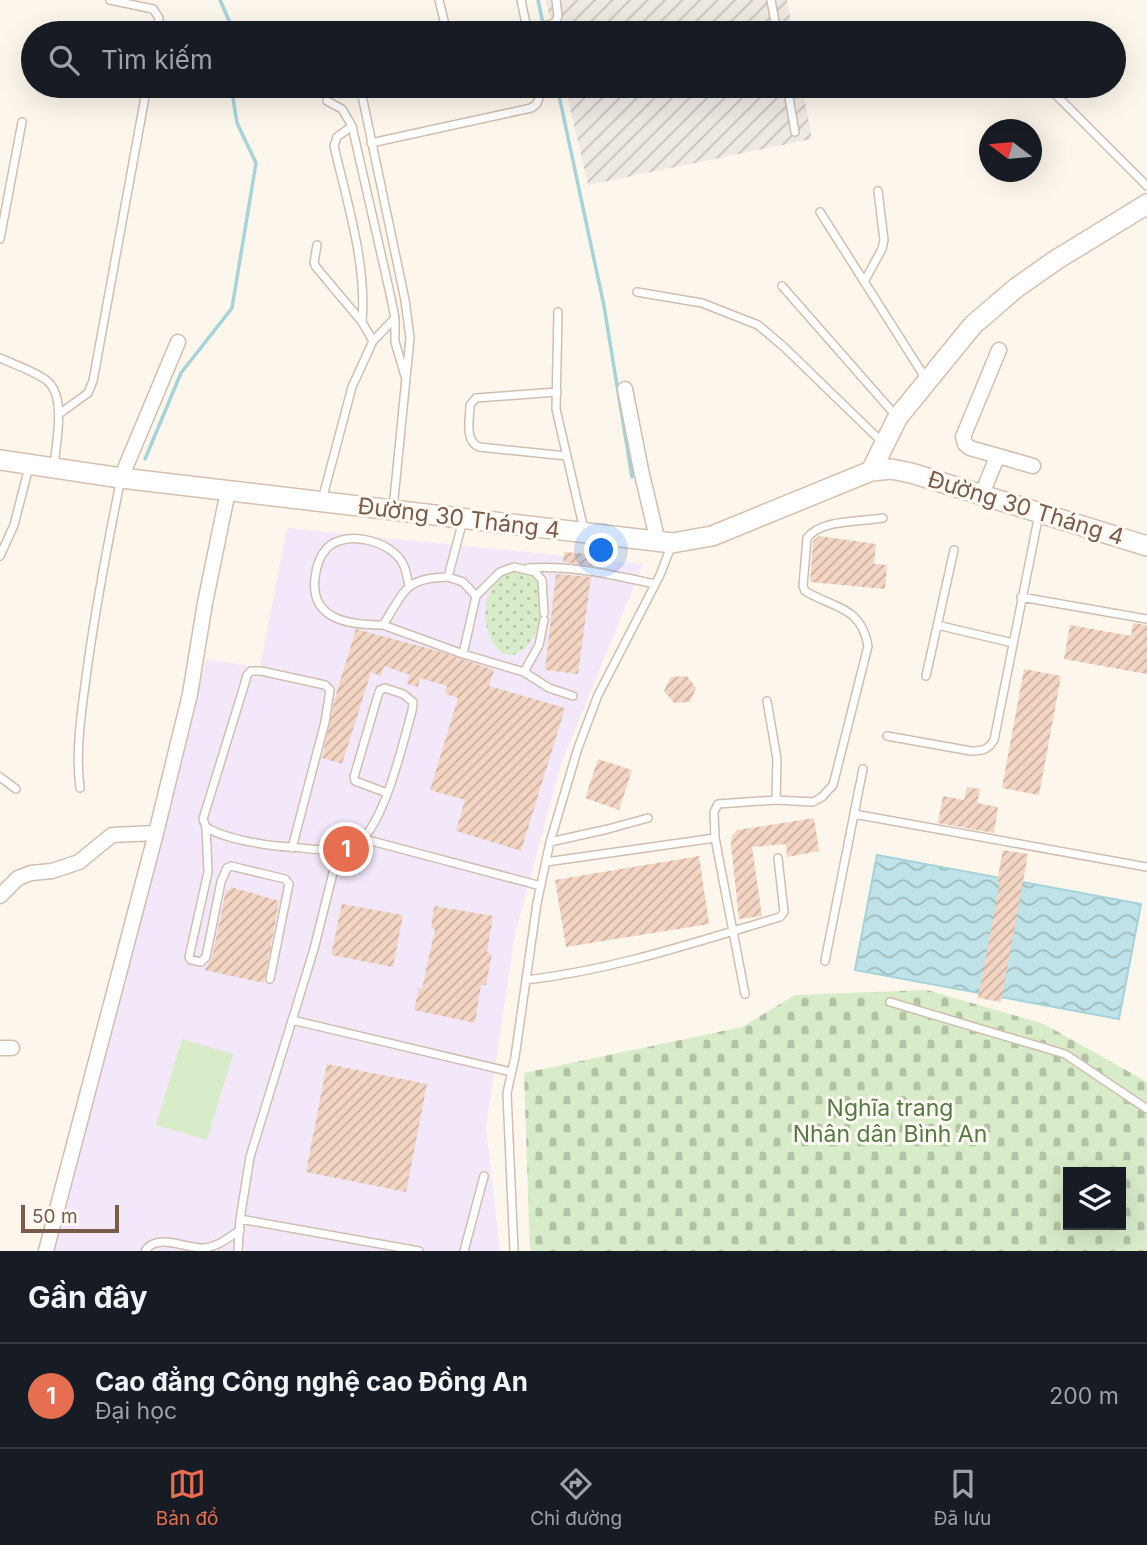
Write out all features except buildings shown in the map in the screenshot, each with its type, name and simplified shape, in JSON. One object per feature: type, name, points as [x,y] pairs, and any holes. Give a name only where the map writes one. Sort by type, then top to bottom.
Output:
[{"type":"street","points":[[871,471],[898,417],[973,325],[1016,288],[1056,260],[1147,204]]},
{"type":"street","points":[[121,478],[178,342]]},
{"type":"street","points":[[999,350],[963,437],[965,444],[997,457],[1033,466]]},
{"type":"street","points":[[625,389],[640,470],[665,543]]},
{"type":"street","points":[[982,494],[997,457]]},
{"type":"street","name":"Đường 30 Tháng 4","points":[[0,460],[121,478],[665,543],[712,536],[871,471],[891,469],[982,494],[1147,546]]},
{"type":"street","points":[[46,1251],[190,694],[205,603],[229,491]]},
{"type":"street","points":[[0,896],[18,878],[79,862],[112,835],[156,833]]},
{"type":"lane","points":[[110,0],[153,9],[159,21]]},
{"type":"lane","points":[[439,0],[444,21]]},
{"type":"lane","points":[[522,0],[527,21]]},
{"type":"lane","points":[[556,0],[556,21]]},
{"type":"lane","points":[[771,0],[775,21]]},
{"type":"lane","points":[[59,414],[88,393],[93,381],[145,98]]},
{"type":"lane","points":[[362,98],[405,300],[410,338],[393,509]]},
{"type":"lane","points":[[371,143],[531,108],[538,103],[538,98]]},
{"type":"lane","points":[[789,98],[795,132]]},
{"type":"lane","points":[[1059,98],[1147,186]]},
{"type":"lane","points":[[327,102],[342,110],[352,126],[395,318],[395,342],[406,380]]},
{"type":"lane","points":[[0,239],[22,122]]},
{"type":"lane","points":[[352,126],[337,137],[334,146],[358,257],[364,305],[362,322]]},
{"type":"lane","points":[[864,282],[882,249],[883,229],[878,191]]},
{"type":"lane","points":[[820,212],[927,380]]},
{"type":"lane","points":[[317,245],[314,263],[316,267],[362,322],[373,341]]},
{"type":"lane","points":[[782,286],[898,417]]},
{"type":"lane","points":[[637,292],[702,303],[758,325],[785,347],[884,445]]},
{"type":"lane","points":[[558,312],[556,409],[585,534]]},
{"type":"lane","points":[[322,501],[352,387],[373,341],[395,318]]},
{"type":"lane","points":[[0,358],[45,379],[57,394],[59,414],[54,467]]},
{"type":"lane","points":[[557,392],[476,398],[470,405],[469,438],[479,447],[567,456]]},
{"type":"lane","points":[[0,556],[13,525],[30,463]]},
{"type":"lane","points":[[79,788],[76,761],[96,606],[121,478]]},
{"type":"lane","points":[[887,736],[971,751],[982,751],[990,747],[994,740],[1039,513]]},
{"type":"lane","points":[[745,993],[715,838],[713,812],[719,804],[776,800],[813,802],[833,785],[868,646],[866,633],[853,614],[806,591],[803,586],[807,538],[824,526],[883,519]]},
{"type":"lane","points":[[448,577],[463,520]]},
{"type":"lane","points":[[409,585],[403,564],[393,551],[377,542],[341,540],[328,547],[318,562],[314,580],[317,600],[327,615],[350,623],[383,625],[463,654],[524,672],[549,688],[573,696]]},
{"type":"lane","points":[[514,1251],[507,1093],[550,842],[578,748],[598,695],[655,584],[665,543]]},
{"type":"lane","points":[[926,676],[954,550]]},
{"type":"lane","points":[[463,654],[476,596],[500,572],[514,567],[554,566],[655,584]]},
{"type":"lane","points":[[524,672],[539,645],[544,617],[542,580],[536,572],[525,568]]},
{"type":"lane","points":[[383,625],[409,585],[429,577],[448,577],[463,582],[476,596]]},
{"type":"lane","points":[[1021,597],[1147,619]]},
{"type":"lane","points":[[937,625],[1013,643]]},
{"type":"lane","points":[[270,979],[289,884],[285,879],[231,866],[227,868],[221,882],[206,957],[201,962],[189,957],[208,872],[206,827],[203,819],[247,675],[251,671],[325,685],[330,690],[325,722],[292,848]]},
{"type":"lane","points":[[206,827],[268,846],[292,848],[339,849],[354,846],[364,839],[381,812],[387,793],[412,711],[413,702],[403,694],[385,688],[380,690],[378,695],[354,777],[360,784],[387,793]]},
{"type":"lane","points":[[767,701],[777,759],[776,800]]},
{"type":"lane","points":[[825,961],[863,769]]},
{"type":"lane","points":[[0,777],[16,789]]},
{"type":"lane","points":[[854,814],[1147,867]]},
{"type":"lane","points":[[550,842],[648,817]]},
{"type":"lane","points":[[546,862],[715,838]]},
{"type":"lane","points":[[364,839],[541,887]]},
{"type":"lane","points":[[238,1251],[250,1157],[314,949],[339,849]]},
{"type":"lane","points":[[526,980],[575,974],[690,945],[783,915],[778,858]]},
{"type":"lane","points":[[890,1002],[1065,1054],[1147,1109]]},
{"type":"lane","points":[[292,1020],[511,1072]]},
{"type":"lane","points":[[464,1251],[484,1176]]},
{"type":"lane","points":[[240,1219],[419,1251]]},
{"type":"lane","points":[[145,1251],[156,1242],[203,1248],[217,1245],[240,1230]]},
{"type":"shaded area","points":[[546,0],[787,0],[791,21],[550,21]]},
{"type":"shaded area","points":[[568,98],[804,98],[812,139],[588,185]]},
{"type":"shaded area","points":[[287,528],[643,564],[561,764],[515,934],[486,1127],[500,1251],[46,1251],[206,660],[260,667]]},
{"type":"green space","points":[[517,570],[534,578],[542,594],[542,612],[536,631],[526,646],[514,655],[502,652],[490,636],[486,606],[488,596],[499,579]]},
{"type":"green space","name":"Nghĩa trang Nhân dân Bình An","points":[[927,990],[1044,1024],[1147,1082],[1147,1251],[530,1251],[524,1073],[742,1027],[795,995]]},
{"type":"green space","points":[[182,1039],[233,1054],[207,1140],[156,1125]]},
{"type":"water","points":[[877,855],[1141,904],[1119,1019],[855,970]]},
{"type":"waterway","points":[[220,0],[229,21]]},
{"type":"waterway","points":[[538,0],[542,21]]},
{"type":"waterway","points":[[145,459],[181,373],[232,308],[256,163],[237,123],[233,98]]},
{"type":"waterway","points":[[560,98],[604,306],[632,477]]},
{"type":"place","name":"Cao đẳng Công nghệ cao Đồng An","points":[[346,849]]}]
